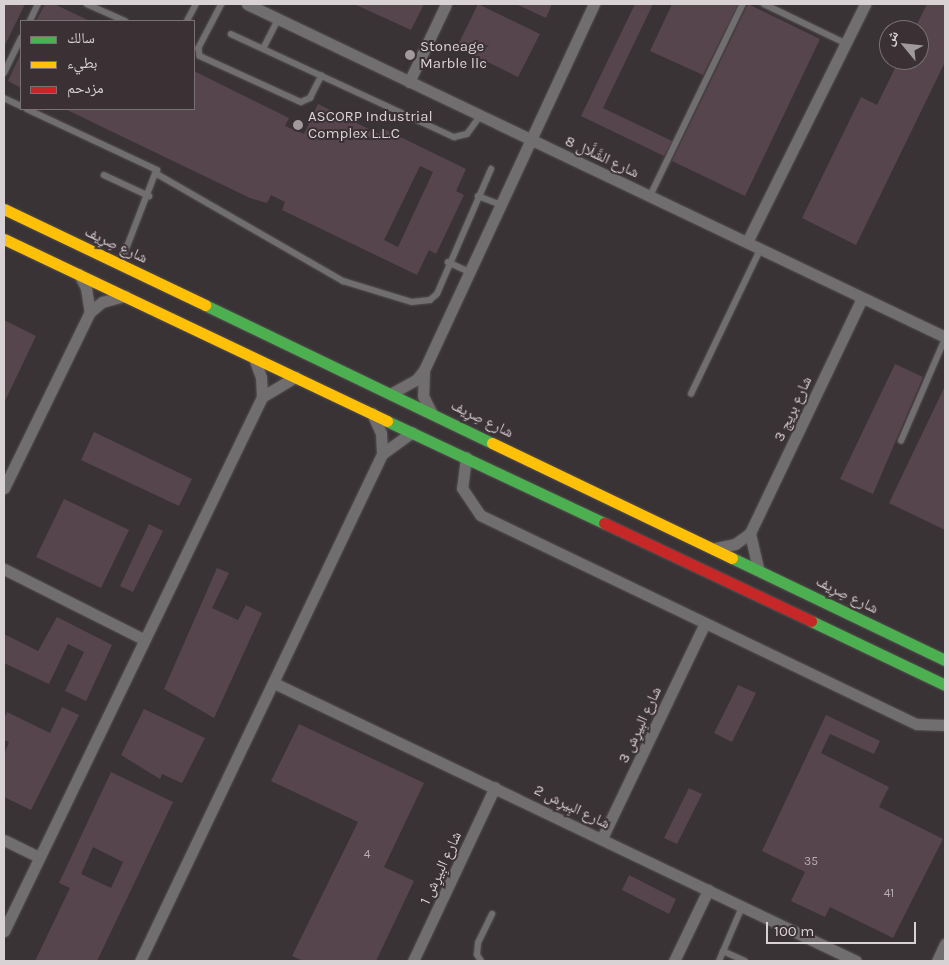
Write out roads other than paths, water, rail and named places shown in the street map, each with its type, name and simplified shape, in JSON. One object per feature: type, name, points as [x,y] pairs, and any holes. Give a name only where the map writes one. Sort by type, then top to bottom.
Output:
[{"type":"main road","name":"شارع صِرِيف","points":[[4,208],[758,568],[945,660]]},
{"type":"main road","points":[[4,239],[945,685]]},
{"type":"street","name":"شارع الشَّلَّال 8","points":[[247,4],[761,248],[945,338]]},
{"type":"street","points":[[409,82],[446,4]]},
{"type":"street","points":[[392,393],[417,379],[424,370],[467,271],[594,4]]},
{"type":"street","points":[[748,242],[865,4]]},
{"type":"street","points":[[79,274],[89,296],[90,312]]},
{"type":"street","points":[[4,488],[90,312],[102,302],[125,296]]},
{"type":"street","name":"شارع بريج 3","points":[[750,533],[862,298]]},
{"type":"street","points":[[4,931],[143,639],[262,397],[261,377],[254,358]]},
{"type":"street","points":[[424,370],[423,396],[431,412]]},
{"type":"street","points":[[262,397],[295,378]]},
{"type":"street","points":[[140,961],[382,454],[381,433],[372,413]]},
{"type":"street","points":[[382,454],[412,432]]},
{"type":"street","points":[[466,457],[462,488],[480,515],[704,625],[917,724],[945,725]]},
{"type":"street","points":[[716,548],[735,544],[750,533]]},
{"type":"street","points":[[750,533],[750,548],[758,568]]},
{"type":"street","points":[[4,569],[143,639]]},
{"type":"street","name":"شارع البِيرِش 3","points":[[602,838],[704,625]]},
{"type":"street","name":"شارع البِيرِش 2","points":[[274,683],[602,838],[856,961]]},
{"type":"street","name":"شارع البِيرِش 1","points":[[413,961],[495,787]]},
{"type":"street","points":[[4,840],[39,857]]},
{"type":"street","points":[[674,961],[708,890]]},
{"type":"street","points":[[937,961],[945,944]]},
{"type":"lane","points":[[30,20],[38,4]]},
{"type":"lane","points":[[87,4],[123,20]]},
{"type":"lane","points":[[188,20],[196,4]]},
{"type":"lane","points":[[222,4],[199,48],[200,56],[301,102],[310,98],[321,76]]},
{"type":"lane","points":[[650,196],[743,4]]},
{"type":"lane","points":[[764,4],[846,43]]},
{"type":"lane","points":[[263,49],[278,19]]},
{"type":"lane","points":[[231,34],[454,137],[467,134],[480,116]]},
{"type":"lane","points":[[4,73],[20,40]]},
{"type":"lane","points":[[4,98],[20,106]]},
{"type":"lane","points":[[28,110],[152,165],[157,174],[330,274],[385,297],[412,302],[430,300],[440,290],[448,262],[491,169]]},
{"type":"lane","points":[[121,264],[157,174]]},
{"type":"lane","points":[[104,175],[149,196]]},
{"type":"lane","points":[[478,196],[499,204]]},
{"type":"lane","points":[[691,394],[761,248]]},
{"type":"lane","points":[[448,262],[467,271]]},
{"type":"lane","points":[[901,441],[945,338]]},
{"type":"lane","points":[[719,961],[742,907]]},
{"type":"lane","points":[[481,961],[476,955],[478,943],[492,914]]},
{"type":"lane","points":[[723,950],[745,961]]},
{"type":"place","name":"Stoneage Marble llc","points":[[410,55]]},
{"type":"place","name":"ASCORP Industrial Complex L.L.C","points":[[298,125]]}]
